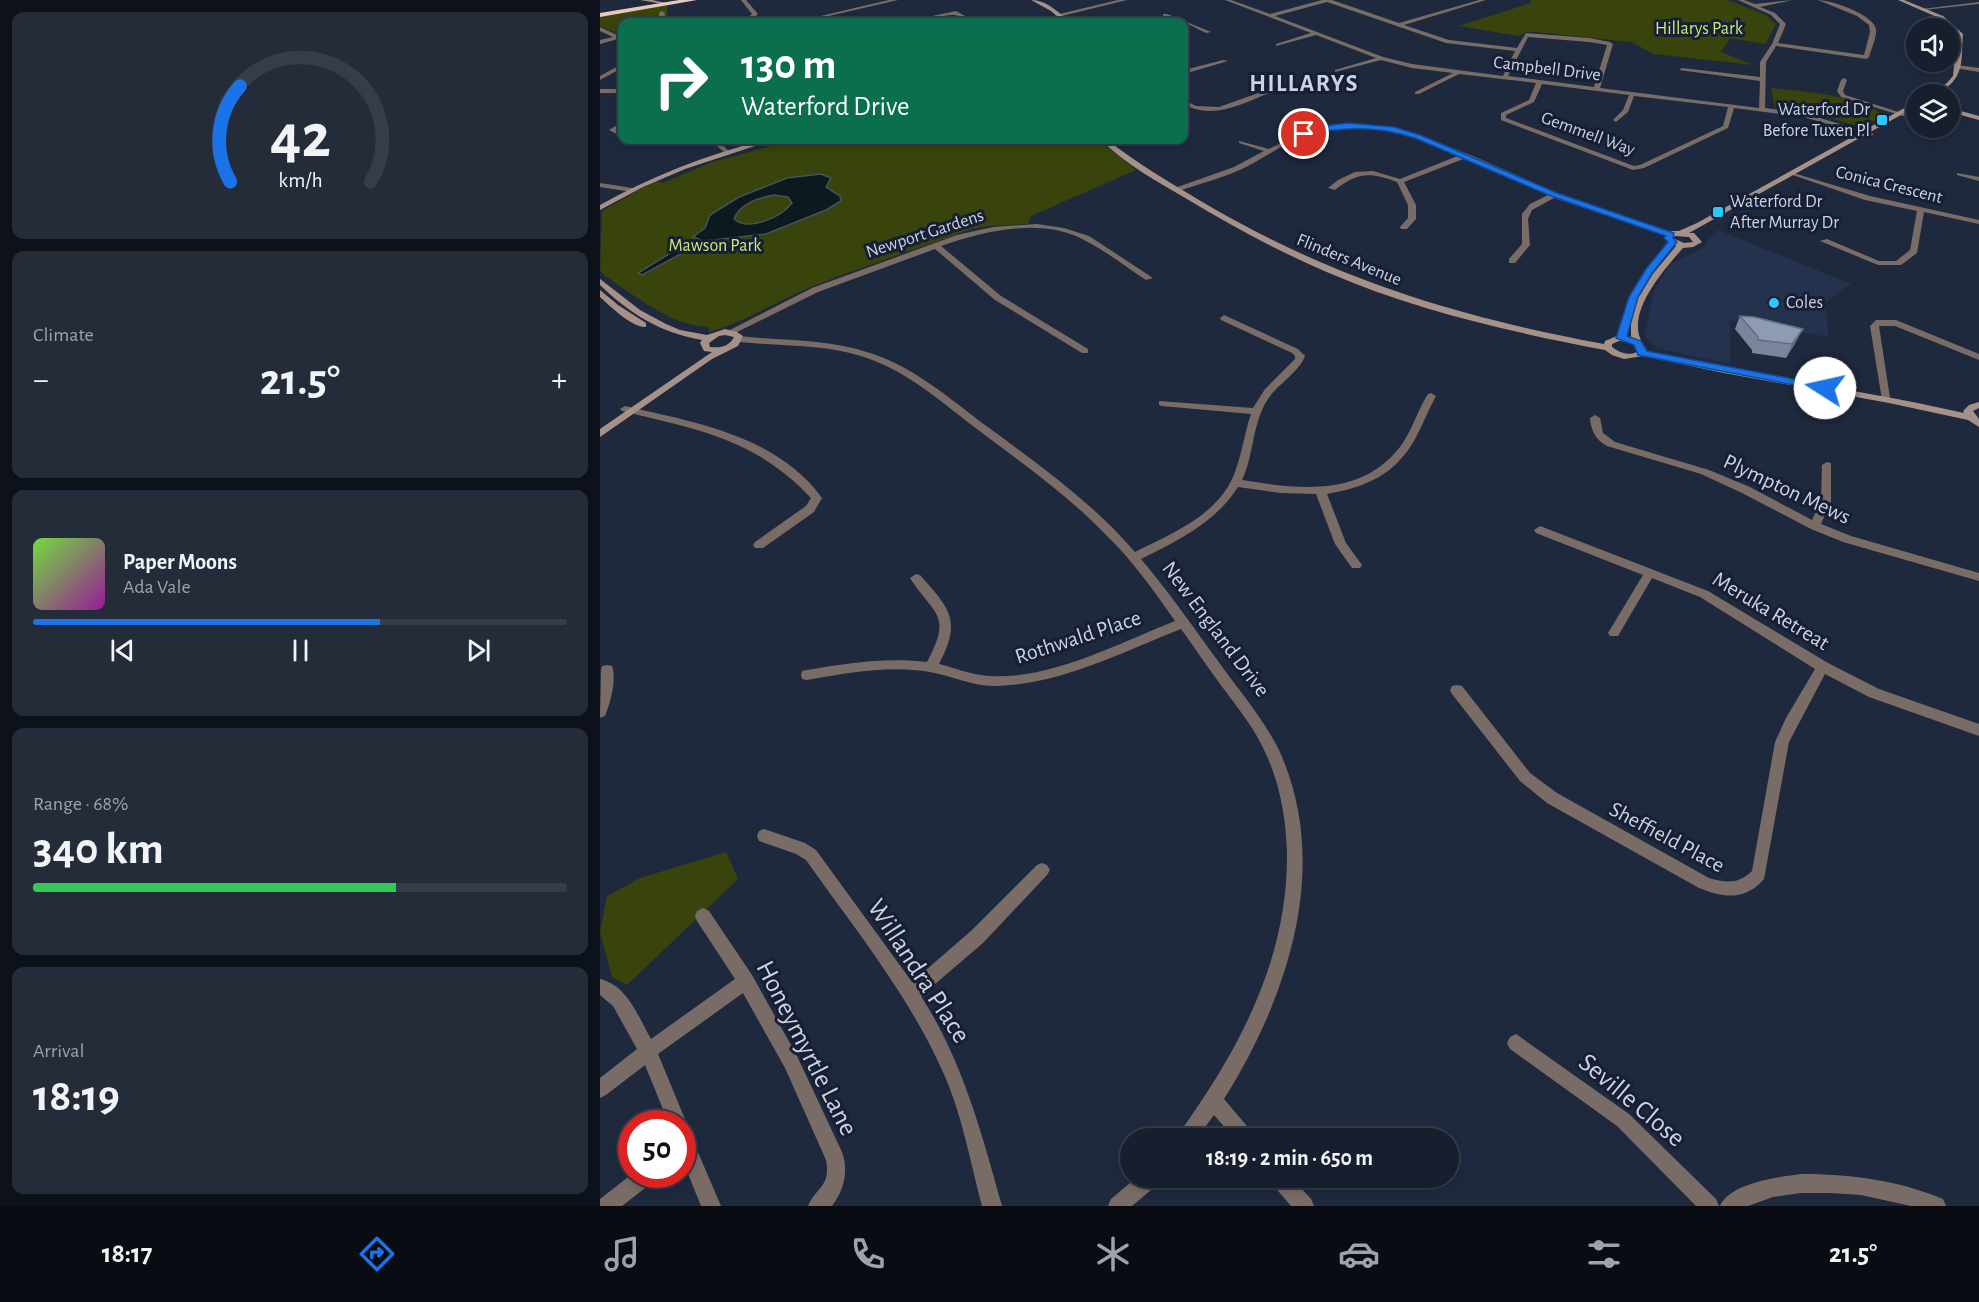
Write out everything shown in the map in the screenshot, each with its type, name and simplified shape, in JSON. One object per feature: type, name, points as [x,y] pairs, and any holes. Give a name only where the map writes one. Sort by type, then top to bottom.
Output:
[{"type":"highway","points":[[600,9],[643,0],[657,0]]},
{"type":"highway","points":[[600,15],[693,0]]},
{"type":"street","points":[[632,10],[643,0],[669,4]]},
{"type":"street","points":[[743,0],[755,14],[750,18]]},
{"type":"street","points":[[814,18],[896,0]]},
{"type":"street","points":[[1033,0],[1061,14],[1064,18]]},
{"type":"street","points":[[1041,0],[1066,18]]},
{"type":"street","points":[[1061,14],[1125,0]]},
{"type":"street","name":"Campbell Drive","points":[[1227,0],[1381,58],[1457,73],[1816,117],[1868,133]]},
{"type":"street","points":[[1270,16],[1327,0],[1448,42],[1518,50]]},
{"type":"street","points":[[1398,26],[1484,0]]},
{"type":"street","points":[[1740,0],[1777,16],[1782,22],[1783,27],[1775,44],[1763,62],[1762,109]]},
{"type":"street","points":[[1754,6],[1791,0]]},
{"type":"street","points":[[1775,44],[1866,57],[1873,28],[1870,22],[1852,12],[1820,0]]},
{"type":"street","points":[[1900,0],[1928,10],[1941,18]]},
{"type":"street","points":[[1906,0],[1945,18]]},
{"type":"street","points":[[1928,10],[1978,4]]},
{"type":"street","points":[[662,13],[662,18]]},
{"type":"street","points":[[929,18],[956,13],[965,18]]},
{"type":"street","points":[[1165,15],[1171,18]]},
{"type":"street","points":[[1188,26],[1208,33]]},
{"type":"street","points":[[1960,28],[1967,40],[1960,67],[1979,70]]},
{"type":"street","points":[[600,29],[618,37]]},
{"type":"street","points":[[1278,45],[1315,34]]},
{"type":"street","points":[[1504,79],[1526,35],[1609,43],[1596,90]]},
{"type":"street","points":[[600,42],[618,39]]},
{"type":"street","points":[[1338,71],[1381,58]]},
{"type":"street","points":[[1188,71],[1225,61]]},
{"type":"street","points":[[600,78],[618,68]]},
{"type":"street","points":[[1682,70],[1761,79]]},
{"type":"street","points":[[1417,93],[1457,73]]},
{"type":"street","points":[[1844,81],[1840,91],[1843,96],[1902,114],[1906,112]]},
{"type":"street","name":"Gemmell Way","points":[[1539,83],[1532,101],[1503,114],[1503,119],[1634,168],[1642,167],[1726,127],[1731,106]]},
{"type":"street","points":[[1188,106],[1201,114],[1281,87]]},
{"type":"street","points":[[600,91],[618,91]]},
{"type":"street","points":[[1617,120],[1626,111],[1632,94]]},
{"type":"street","points":[[1694,236],[1906,111]]},
{"type":"street","points":[[1960,112],[1979,117]]},
{"type":"street","points":[[1360,113],[1360,125]]},
{"type":"street","points":[[1179,188],[1241,166],[1314,130],[1360,125],[1405,132],[1554,195],[1675,241],[1697,244],[1698,240],[1694,236],[1682,233]]},
{"type":"street","points":[[1241,142],[1270,151]]},
{"type":"street","points":[[718,144],[725,150]]},
{"type":"street","points":[[600,203],[676,168],[745,144]]},
{"type":"street","points":[[725,150],[752,144]]},
{"type":"street","name":"Flinders Avenue","points":[[1110,144],[1268,244],[1322,269],[1393,296],[1490,324],[1614,342]]},
{"type":"street","name":"Flinders Avenue","points":[[1118,144],[1179,188]]},
{"type":"street","points":[[1400,181],[1464,156]]},
{"type":"street","points":[[1332,188],[1346,178],[1370,171],[1400,181],[1412,206],[1412,219],[1404,228]]},
{"type":"street","points":[[1675,241],[1642,299],[1634,326],[1639,346],[1636,356],[1626,357],[1616,354],[1614,342],[1637,289],[1675,241],[1682,233],[1796,174]]},
{"type":"street","name":"Conica Crescent","points":[[1796,174],[1860,195],[1979,222]]},
{"type":"street","points":[[1959,174],[1979,179]]},
{"type":"street","points":[[600,185],[629,189]]},
{"type":"street","points":[[600,208],[629,189]]},
{"type":"street","points":[[1512,261],[1526,245],[1524,219],[1526,211],[1536,203],[1554,195]]},
{"type":"street","points":[[1824,241],[1874,261],[1895,264],[1914,251],[1921,209]]},
{"type":"street","name":"Newport Gardens","points":[[734,338],[746,324],[815,290],[936,246],[993,229],[1051,227],[1086,238],[1149,278]]},
{"type":"street","points":[[936,246],[998,298],[1085,351]]},
{"type":"street","points":[[601,282],[653,323],[718,350]]},
{"type":"street","points":[[600,292],[627,315],[650,328],[706,344],[734,338]]},
{"type":"street","points":[[1132,558],[1201,521],[1222,501],[1236,483],[1256,411],[1270,390],[1299,360],[1300,356],[1224,318]]},
{"type":"street","points":[[1884,396],[1875,343],[1874,326],[1876,323],[1896,323],[1979,357]]},
{"type":"street","points":[[600,427],[629,410],[734,338]]},
{"type":"street","name":"New England Drive","points":[[734,338],[801,343],[846,350],[880,360],[902,370],[1064,490],[1098,520],[1132,558],[1248,712],[1272,751],[1286,794],[1294,838],[1294,882],[1285,944],[1276,979],[1247,1044],[1214,1101],[1194,1128]]},
{"type":"street","points":[[1614,342],[1639,346],[1691,364],[1884,396],[1974,414]]},
{"type":"street","points":[[600,434],[690,363],[706,344]]},
{"type":"street","points":[[1236,483],[1287,491],[1321,492],[1349,486],[1387,467],[1406,446],[1431,396]]},
{"type":"street","points":[[1162,403],[1256,411]]},
{"type":"street","points":[[629,410],[732,436],[772,456],[803,481],[817,498],[810,509],[759,545]]},
{"type":"street","name":"Plympton Mews","points":[[1595,417],[1595,429],[1611,444],[1705,472],[1746,490],[1815,526],[1847,539],[1979,577]]},
{"type":"street","points":[[1815,526],[1826,501],[1827,465]]},
{"type":"street","points":[[1321,492],[1341,544],[1356,565]]},
{"type":"street","name":"Meruka Retreat","points":[[1540,530],[1704,594],[1823,667],[1874,693],[1979,730]]},
{"type":"street","points":[[1614,633],[1650,572]]},
{"type":"street","points":[[916,578],[940,608],[948,625],[945,641],[932,667]]},
{"type":"street","name":"Rothwald Place","points":[[807,675],[883,665],[932,667],[971,679],[1012,680],[1070,666],[1182,622]]},
{"type":"street","name":"Sheffield Place","points":[[1457,690],[1525,777],[1537,787],[1552,798],[1704,883],[1727,891],[1747,887],[1759,874],[1782,742],[1823,667]]},
{"type":"street","points":[[600,712],[607,670]]},
{"type":"street","name":"Willandra Place","points":[[764,836],[801,848],[811,855],[910,994],[939,1044],[958,1088],[992,1206]]},
{"type":"street","points":[[910,994],[977,937],[1042,870]]},
{"type":"street","name":"Honeymyrtle Lane","points":[[703,916],[746,981],[791,1062],[835,1159],[837,1176],[834,1185],[818,1206]]},
{"type":"street","points":[[600,1089],[648,1051],[746,981]]},
{"type":"street","points":[[600,987],[608,989],[619,1000],[648,1051],[672,1110]]},
{"type":"street","name":"Seville Close","points":[[1516,1043],[1623,1120],[1708,1206]]},
{"type":"street","points":[[1214,1101],[1237,1128]]},
{"type":"street","points":[[696,1170],[711,1206]]},
{"type":"street","points":[[1730,1206],[1756,1191],[1834,1183],[1896,1192],[1936,1206]]},
{"type":"street","points":[[607,1206],[630,1188]]},
{"type":"street","points":[[1118,1206],[1139,1188]]},
{"type":"street","points":[[1289,1188],[1304,1206]]},
{"type":"shaded area","points":[[821,174],[831,178],[826,187],[840,196],[841,201],[826,210],[766,234],[704,241],[693,237],[705,228],[710,215],[739,197],[787,178]],"holes":[[[774,195],[788,197],[792,203],[773,218],[748,224],[734,219],[745,205],[756,200]]]},
{"type":"shaded area","points":[[1718,230],[1851,284],[1825,303],[1829,337],[1730,320],[1730,364],[1657,348],[1644,335],[1655,288],[1671,264],[1706,246],[1707,240]]},
{"type":"shaded area","points":[[688,241],[699,244],[642,275],[638,273],[677,249],[677,245]]},
{"type":"green space","name":"Hillarys Park","points":[[1530,0],[1728,0],[1766,15],[1776,24],[1765,44],[1730,38],[1721,52],[1754,65],[1654,54],[1631,42],[1535,32],[1526,32],[1519,36],[1459,26],[1531,3]]},
{"type":"green space","points":[[667,5],[668,18],[618,18],[618,34],[600,26],[600,16]]},
{"type":"green space","points":[[1771,88],[1845,99],[1885,116],[1867,124],[1853,125],[1818,114],[1775,108]]},
{"type":"green space","name":"Mawson Park","points":[[778,144],[1103,144],[1136,170],[1031,216],[1028,224],[972,229],[831,279],[736,323],[709,332],[709,327],[681,322],[655,309],[605,276],[600,270],[602,211],[654,181],[663,183],[712,162]]},
{"type":"green space","points":[[726,852],[738,879],[627,985],[612,977],[600,932],[607,896],[640,878]]},
{"type":"building","points":[[1740,316],[1754,317],[1803,329],[1792,344],[1758,340]]},
{"type":"place","name":"Waterford Dr Before Tuxen Pl","points":[[1882,120]]},
{"type":"place","name":"Waterford Dr After Murray Dr","points":[[1718,212]]},
{"type":"place","name":"Coles","points":[[1774,303]]},
{"type":"district","name":"HILLARYS","points":[[1304,84]]},
{"type":"route","points":[[1304,134],[1323,128],[1348,125],[1394,129],[1417,136],[1554,195],[1671,234],[1669,238],[1673,242],[1637,289],[1621,338],[1638,343],[1642,348],[1642,353],[1670,360],[1825,388]]}]
